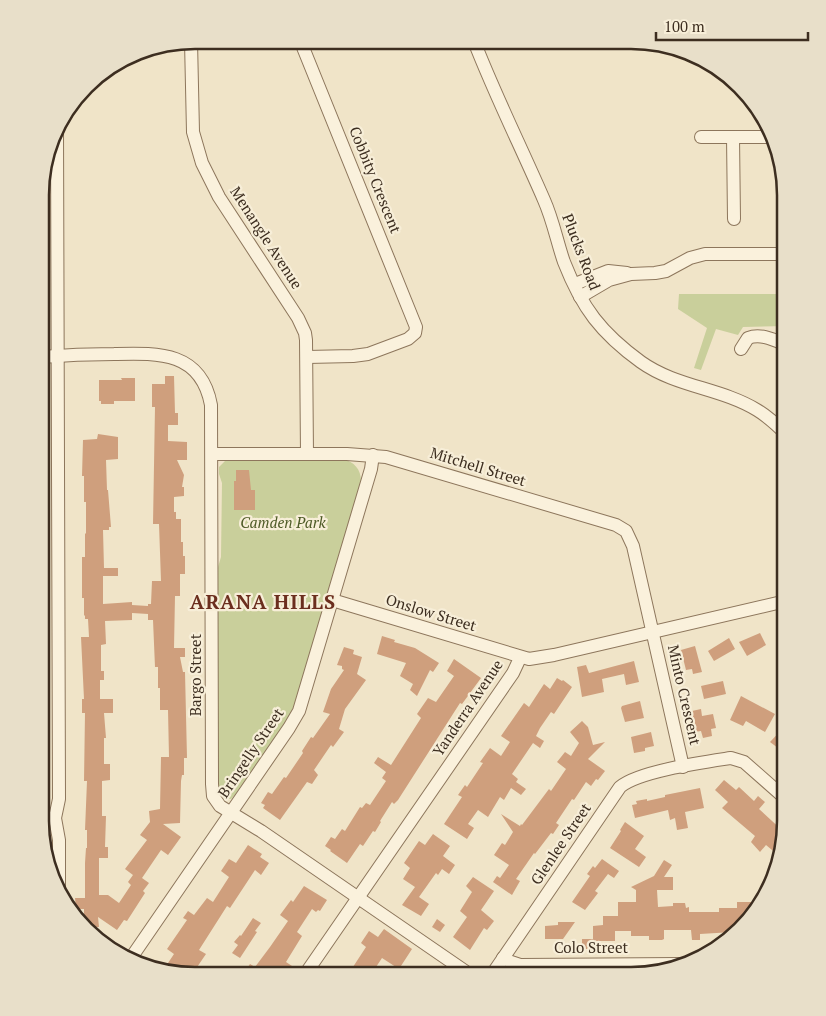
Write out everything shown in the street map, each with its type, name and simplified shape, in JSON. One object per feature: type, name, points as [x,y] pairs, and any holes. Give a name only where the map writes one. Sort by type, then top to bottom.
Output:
[{"type":"street","name":"Menangle Avenue","points":[[191,49],[191,115],[196,147],[219,197],[302,325],[308,357],[307,454]]},
{"type":"street","name":"Cobbity Crescent","points":[[304,49],[418,334],[368,354],[308,357]]},
{"type":"street","name":"Plucks Road","points":[[478,49],[548,208],[564,261],[580,297],[600,326],[619,346],[645,364],[666,375],[731,398],[757,410],[777,427]]},
{"type":"street","points":[[702,138],[763,134]]},
{"type":"street","points":[[733,137],[734,219]]},
{"type":"street","points":[[57,146],[59,799],[55,818],[59,840],[60,876]]},
{"type":"street","points":[[575,284],[608,271],[631,274],[666,271],[690,258],[705,254],[777,254]]},
{"type":"street","points":[[580,297],[609,280],[631,274]]},
{"type":"street","points":[[741,349],[748,338],[754,336],[762,336],[777,342]]},
{"type":"street","name":"Bargo Street","points":[[49,356],[154,353],[185,363],[200,377],[209,395],[211,405],[212,784],[215,799],[220,806],[261,830],[459,967]]},
{"type":"street","name":"Mitchell Street","points":[[212,454],[373,455],[398,460],[626,530],[633,546],[653,632]]},
{"type":"street","name":"Bringelly Street","points":[[134,954],[299,711],[371,469],[373,455]]},
{"type":"street","name":"Onslow Street","points":[[332,600],[520,658]]},
{"type":"street","name":"Yanderra Avenue","points":[[310,967],[513,673],[520,658],[540,658],[777,603]]},
{"type":"street","name":"Minto Crescent","points":[[653,632],[683,767],[724,759],[738,759],[750,766],[777,791]]},
{"type":"street","name":"Glenlee Street","points":[[496,967],[620,787],[626,782],[641,776],[683,767]]},
{"type":"street","points":[[49,818],[55,818]]},
{"type":"street","name":"Colo Street","points":[[503,958],[520,965],[659,964]]},
{"type":"green space","points":[[679,294],[777,294],[777,326],[743,327],[738,335],[716,329],[701,370],[694,368],[707,328],[678,309]]},
{"type":"green space","name":"Camden Park","points":[[343,459],[356,467],[360,473],[361,481],[295,704],[288,719],[234,796],[231,799],[224,799],[218,791],[218,567],[221,557],[222,483],[219,467],[225,461],[233,460]]},
{"type":"building","points":[[165,376],[174,376],[175,413],[178,413],[178,425],[168,425],[168,441],[187,442],[187,460],[177,460],[184,475],[182,487],[184,487],[184,496],[174,497],[176,519],[181,519],[181,542],[183,542],[183,556],[185,556],[185,574],[180,574],[180,596],[175,596],[174,648],[185,648],[185,657],[180,657],[183,672],[185,672],[187,758],[184,758],[184,775],[182,775],[181,781],[180,823],[163,824],[181,837],[168,855],[161,850],[142,878],[149,883],[143,891],[145,893],[127,921],[124,920],[117,930],[98,917],[99,927],[94,927],[84,916],[84,909],[78,909],[76,905],[75,898],[85,898],[87,848],[87,830],[85,830],[87,781],[84,781],[85,713],[82,713],[82,699],[84,699],[81,637],[89,637],[88,619],[85,619],[84,598],[82,598],[82,557],[85,557],[86,533],[86,502],[84,502],[84,476],[82,476],[83,440],[97,439],[98,434],[118,437],[118,459],[106,460],[111,527],[109,527],[109,530],[103,530],[104,568],[118,568],[118,576],[103,576],[103,604],[132,602],[132,605],[148,606],[148,604],[151,604],[152,581],[161,581],[159,524],[153,524],[155,407],[152,407],[152,384],[165,384]],"holes":[[[132,613],[148,614],[148,620],[153,620],[155,667],[158,667],[158,688],[160,688],[160,710],[168,710],[169,757],[161,757],[160,809],[149,811],[150,822],[140,835],[147,840],[125,869],[133,875],[128,882],[131,885],[119,903],[108,895],[99,895],[99,858],[108,858],[108,847],[105,847],[106,816],[102,816],[102,781],[110,780],[110,764],[104,764],[104,738],[106,738],[104,713],[113,713],[113,699],[100,699],[100,680],[104,680],[104,671],[101,671],[101,645],[106,644],[105,621],[132,620]]]},
{"type":"building","points":[[121,378],[135,378],[135,401],[114,401],[114,404],[101,404],[101,401],[99,401],[99,380],[122,380]]},
{"type":"building","points":[[236,470],[249,470],[251,490],[255,490],[255,510],[234,510]]},
{"type":"building","points":[[760,633],[766,645],[747,656],[739,642]]},
{"type":"building","points":[[382,636],[395,640],[394,642],[415,648],[439,663],[433,672],[430,670],[417,696],[410,690],[413,684],[400,676],[406,663],[377,654]]},
{"type":"building","points":[[729,638],[735,649],[714,661],[708,651]]},
{"type":"building","points":[[695,646],[702,672],[693,674],[692,669],[686,670],[681,650]]},
{"type":"building","points":[[344,647],[354,650],[353,654],[362,657],[357,674],[366,680],[345,709],[339,729],[344,732],[333,747],[331,745],[314,770],[318,775],[312,784],[307,782],[280,820],[263,808],[265,805],[261,803],[268,792],[272,794],[284,777],[286,778],[311,737],[313,738],[330,714],[323,712],[331,689],[344,670],[342,666],[337,665]]},
{"type":"building","points":[[454,659],[481,678],[462,704],[460,703],[398,800],[394,804],[392,802],[375,832],[373,831],[363,846],[360,844],[347,863],[325,846],[331,837],[335,839],[342,829],[345,831],[360,807],[362,808],[366,803],[370,805],[386,781],[382,778],[386,772],[374,763],[378,757],[391,765],[421,718],[417,714],[428,698],[436,702],[454,676],[447,671]]},
{"type":"building","points":[[634,661],[639,682],[626,685],[624,674],[602,679],[604,692],[582,697],[577,667],[586,665],[589,673]]},
{"type":"building","points":[[557,678],[572,687],[554,714],[551,712],[540,728],[536,736],[544,741],[540,748],[533,743],[512,774],[518,779],[516,782],[526,789],[521,795],[511,788],[504,800],[500,797],[488,817],[478,810],[468,824],[474,828],[467,839],[444,824],[462,797],[458,795],[465,785],[467,787],[483,763],[480,762],[490,748],[501,756],[510,742],[501,736],[524,703],[529,707],[544,684],[550,689]]},
{"type":"building","points":[[723,681],[726,694],[704,699],[701,686]]},
{"type":"building","points":[[741,696],[775,714],[765,732],[746,721],[743,726],[730,720]]},
{"type":"building","points":[[640,701],[644,718],[625,722],[622,706]]},
{"type":"building","points":[[701,709],[702,716],[713,714],[716,728],[711,729],[712,736],[703,738],[701,731],[695,732],[692,711]]},
{"type":"building","points":[[582,721],[588,727],[593,745],[605,742],[588,759],[605,771],[591,786],[586,782],[574,800],[572,799],[556,823],[559,825],[553,834],[551,833],[534,853],[516,879],[520,881],[512,895],[493,882],[497,876],[500,878],[509,865],[494,855],[502,843],[505,845],[513,832],[501,814],[520,826],[522,825],[549,789],[551,791],[566,769],[557,762],[565,752],[571,756],[579,743],[570,732]]},
{"type":"building","points":[[651,732],[654,746],[645,748],[645,751],[634,753],[631,737]]},
{"type":"building","points":[[777,735],[777,747],[770,742]]},
{"type":"building","points":[[724,780],[736,790],[739,787],[754,801],[758,796],[765,802],[759,809],[777,826],[774,851],[766,845],[760,852],[751,842],[755,836],[722,808],[728,802],[715,790]]},
{"type":"building","points":[[700,788],[704,808],[685,812],[688,828],[677,830],[675,818],[670,820],[668,810],[635,818],[632,805],[637,804],[636,801],[647,799],[647,801],[665,797],[665,795]]},
{"type":"building","points":[[625,822],[644,836],[635,849],[646,857],[639,867],[610,848]]},
{"type":"building","points":[[433,834],[450,846],[443,856],[455,865],[449,874],[442,869],[438,875],[436,873],[419,897],[429,904],[421,916],[402,905],[415,887],[403,879],[410,868],[404,863],[419,841],[425,845]]},
{"type":"building","points":[[248,845],[262,854],[260,857],[269,863],[261,875],[255,870],[230,908],[227,906],[199,950],[206,954],[197,967],[167,964],[174,954],[167,949],[187,920],[183,918],[188,911],[194,915],[207,898],[213,902],[229,877],[221,871],[229,859],[236,863]]},
{"type":"building","points":[[602,859],[619,871],[614,878],[608,874],[595,891],[598,893],[585,910],[572,902],[590,876],[587,874]]},
{"type":"building","points":[[664,860],[672,865],[664,877],[673,877],[673,890],[657,890],[658,907],[673,906],[673,903],[685,903],[686,908],[689,907],[689,912],[719,912],[719,908],[737,908],[737,902],[752,902],[735,925],[732,925],[732,927],[726,932],[700,934],[700,940],[692,940],[691,930],[664,930],[664,939],[662,940],[649,940],[649,936],[631,936],[631,931],[615,931],[615,941],[594,941],[594,949],[582,949],[582,939],[593,939],[593,926],[603,925],[603,916],[618,916],[618,902],[636,902],[636,890],[631,887],[654,876]]},
{"type":"building","points":[[473,877],[494,891],[481,910],[494,921],[487,930],[484,928],[470,950],[453,937],[467,917],[460,911],[472,892],[466,886]]},
{"type":"building","points":[[304,886],[327,900],[320,911],[316,912],[312,909],[297,932],[302,936],[286,962],[291,967],[255,967],[288,921],[280,915],[291,900],[293,902]]},
{"type":"building","points":[[253,918],[261,923],[240,958],[232,953],[238,945],[234,942],[241,936]]},
{"type":"building","points":[[437,919],[445,925],[440,932],[432,927]]},
{"type":"building","points":[[558,922],[575,922],[563,939],[545,939],[545,926],[558,925]]},
{"type":"building","points":[[384,929],[412,949],[400,967],[396,967],[382,958],[376,967],[353,967],[366,947],[361,943],[369,931],[378,937]]},
{"type":"district","name":"ARANA HILLS","points":[[263,602]]}]
